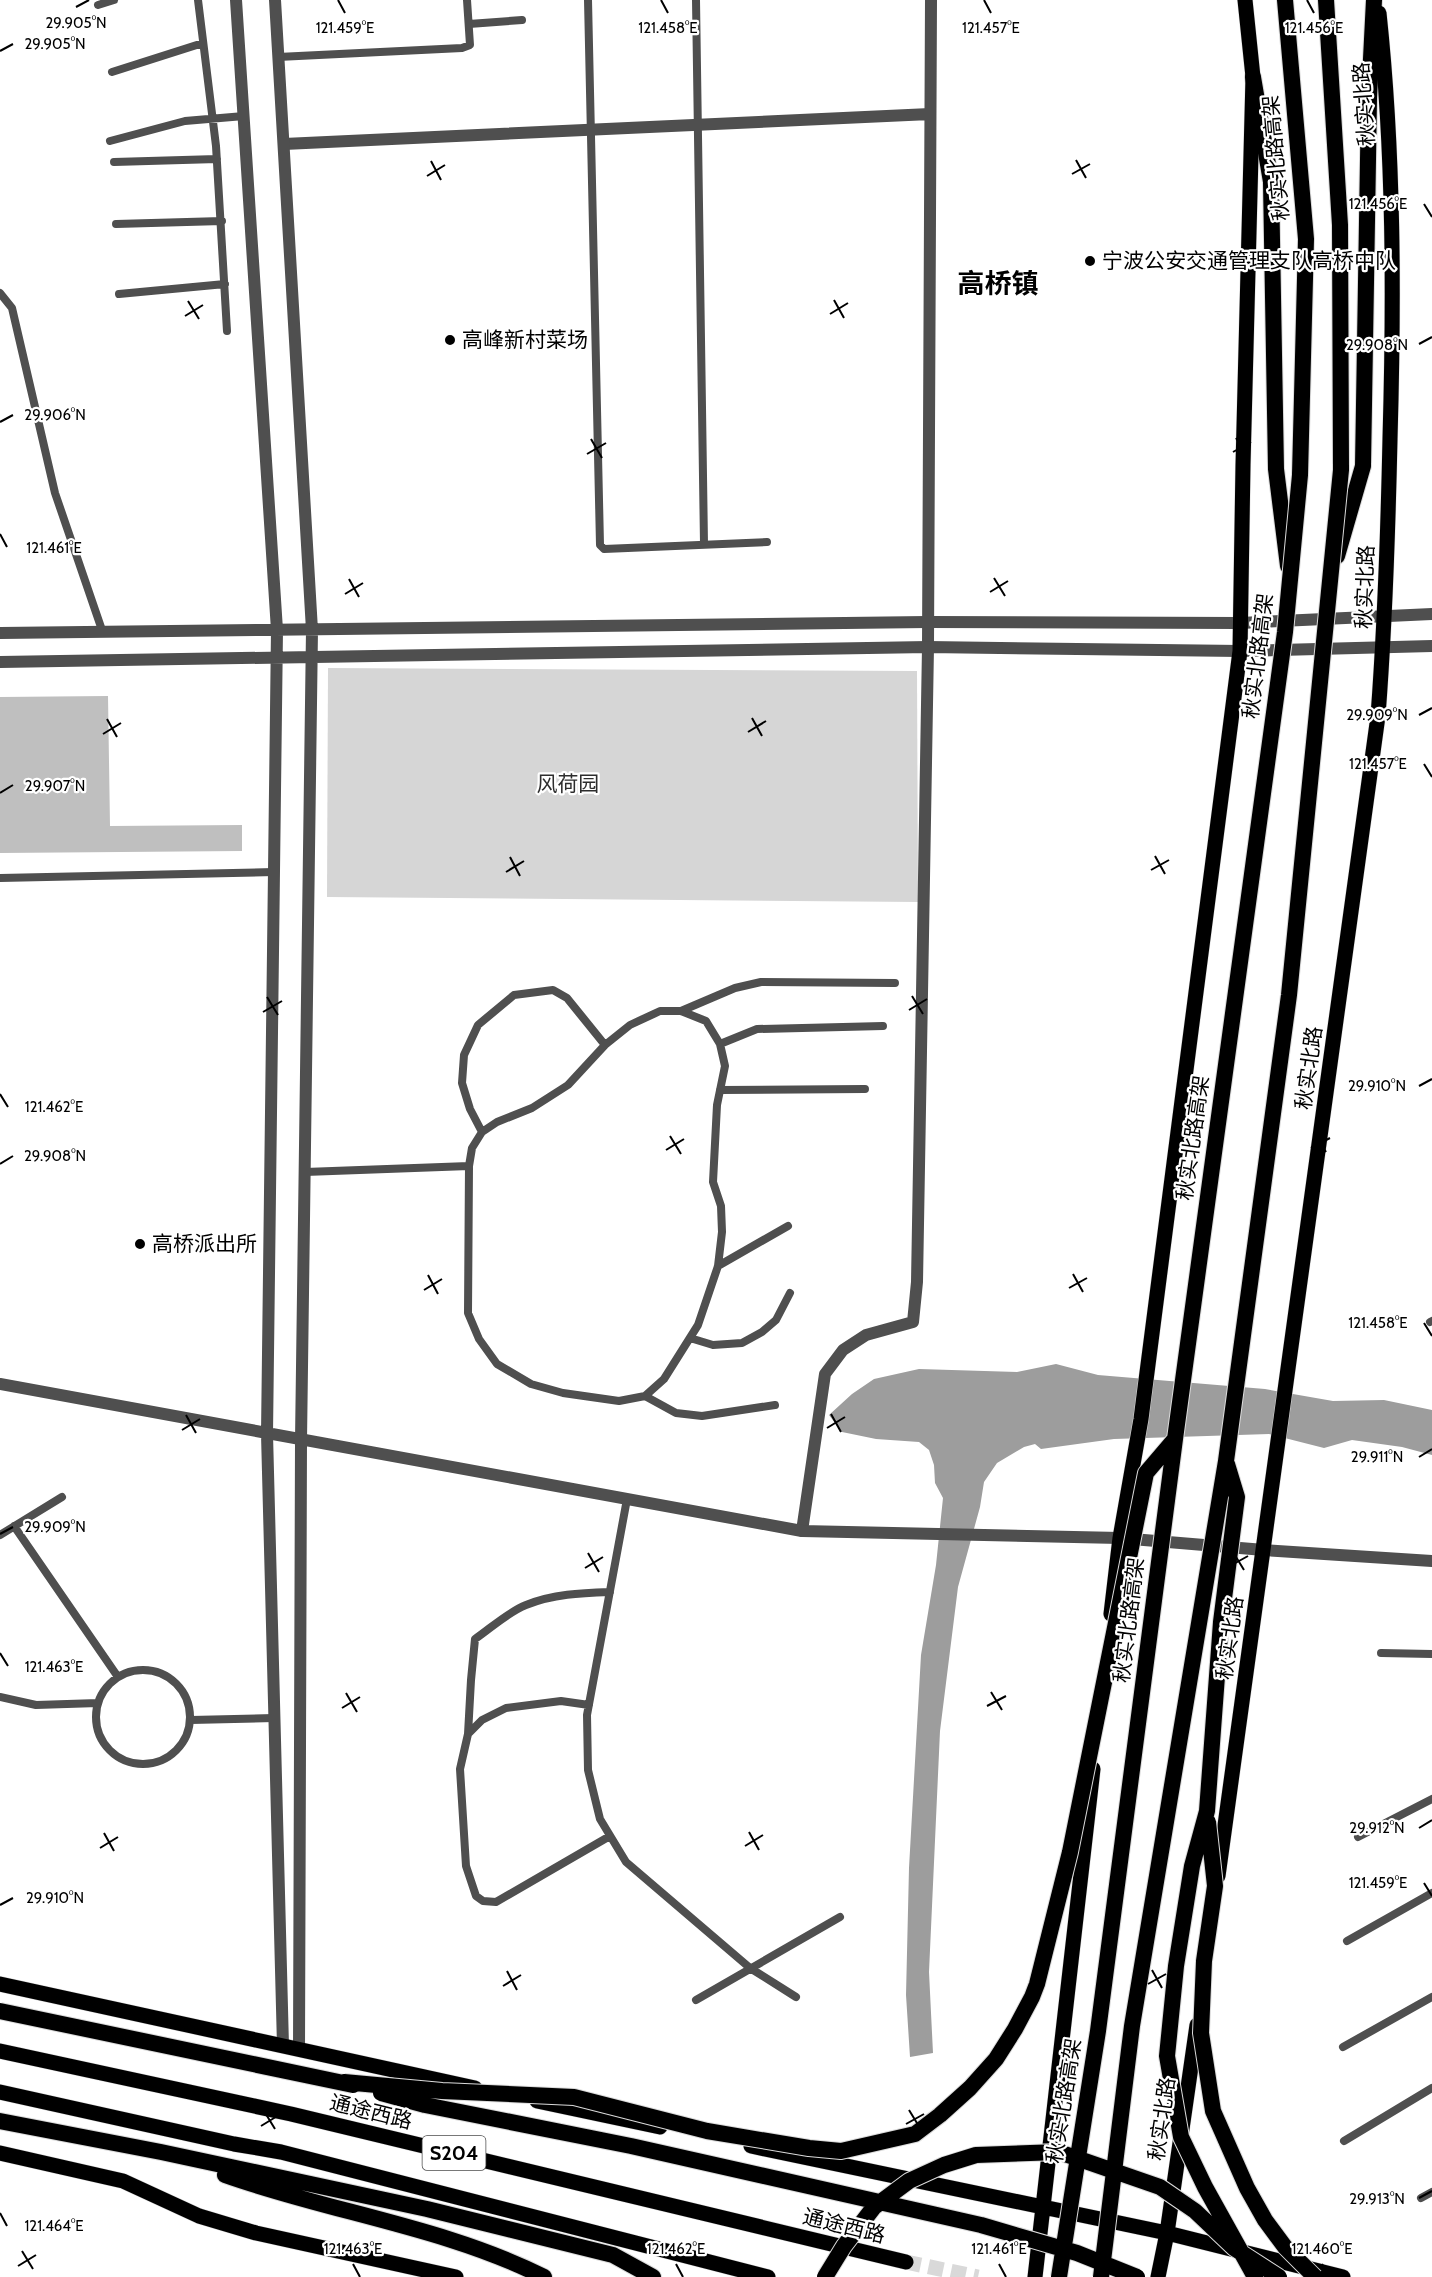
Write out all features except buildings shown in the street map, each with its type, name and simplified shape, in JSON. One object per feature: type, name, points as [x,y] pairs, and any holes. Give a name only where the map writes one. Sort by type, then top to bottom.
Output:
[{"type":"highway","name":"秋实北路高架","points":[[1059,2277],[1098,2031],[1290,582],[1300,475],[1306,239],[1285,0]]},
{"type":"highway","points":[[1101,2277],[1132,2026],[1226,1461],[1289,994],[1341,470],[1340,225],[1326,0]]},
{"type":"highway","points":[[1330,578],[1363,466],[1369,98],[1376,0]]},
{"type":"highway","points":[[1253,77],[1271,182],[1276,469],[1290,582]]},
{"type":"highway","points":[[344,2082],[442,2091],[574,2097],[707,2131],[841,2151],[915,2133],[940,2115],[996,2060],[1015,2029],[1036,1984],[1071,1852],[1146,1473],[1175,1439]]},
{"type":"highway","points":[[1226,1461],[1237,1497],[1221,1622],[1207,1811],[1190,1877],[1176,1966],[1167,2056],[1181,2137],[1205,2187],[1255,2277]]},
{"type":"highway","points":[[1207,1811],[1215,1886],[1204,1961],[1201,2034],[1213,2111],[1244,2181],[1265,2220],[1285,2247],[1315,2277]]},
{"type":"highway","points":[[0,2012],[344,2082],[425,2105],[631,2146],[981,2225],[1077,2253],[1137,2277]]},
{"type":"highway","points":[[0,2121],[161,2152],[427,2209],[613,2255],[653,2277]]},
{"type":"highway","points":[[161,2152],[270,2191],[379,2219],[508,2259],[544,2277]]},
{"type":"highway","points":[[825,2277],[844,2246],[874,2207],[909,2181],[944,2165],[976,2155],[1059,2152],[1160,2187],[1195,2211],[1234,2248],[1279,2277]]},
{"type":"main road","points":[[1035,2277],[1120,1538],[1141,1419],[1240,651],[1253,77],[1245,0]]},
{"type":"main road","name":"秋实北路","points":[[1158,2277],[1167,2233],[1264,1550],[1377,728],[1386,615],[1393,352],[1392,219],[1376,0]]},
{"type":"main road","points":[[0,1984],[299,2050],[1167,2233],[1343,2277]]},
{"type":"main road","name":"通途西路","points":[[0,2051],[291,2114],[906,2262]]},
{"type":"main road","name":"S204","points":[[0,2092],[234,2144],[282,2152],[768,2277]]},
{"type":"main road","points":[[0,2153],[123,2181],[199,2216],[256,2233],[456,2277]]},
{"type":"street","points":[[236,0],[277,630],[267,1434],[283,2046]]},
{"type":"street","points":[[275,0],[312,630],[301,1441],[299,2050]]},
{"type":"street","points":[[802,1531],[825,1374],[843,1350],[866,1335],[913,1322],[917,1282],[928,647],[931,0]]},
{"type":"street","points":[[284,144],[930,114]]},
{"type":"street","points":[[0,633],[927,622],[1240,623],[1432,614]]},
{"type":"street","points":[[0,662],[928,647],[1240,651],[1432,646]]},
{"type":"street","points":[[0,1384],[802,1531],[1120,1538],[1432,1561]]},
{"type":"lane","points":[[98,5],[114,0]]},
{"type":"lane","points":[[198,0],[217,159],[227,331]]},
{"type":"lane","points":[[278,57],[462,48],[470,45],[467,0]]},
{"type":"lane","points":[[588,0],[600,545],[604,549],[767,542]]},
{"type":"lane","points":[[696,0],[704,544]]},
{"type":"lane","points":[[469,24],[522,20]]},
{"type":"lane","points":[[112,72],[203,43]]},
{"type":"lane","points":[[110,141],[185,121],[243,116]]},
{"type":"lane","points":[[114,162],[217,159]]},
{"type":"lane","points":[[116,224],[222,221]]},
{"type":"lane","points":[[119,294],[225,284]]},
{"type":"lane","points":[[0,293],[12,308],[55,493],[103,633]]},
{"type":"lane","points":[[0,878],[274,872]]},
{"type":"lane","points":[[681,1011],[735,988],[761,982],[895,983]]},
{"type":"lane","points":[[482,1132],[470,1109],[462,1083],[464,1055],[478,1025],[514,995],[553,990],[567,998],[605,1044]]},
{"type":"lane","points":[[660,1011],[681,1011],[706,1021],[720,1044],[725,1066],[717,1106],[713,1182],[721,1206],[722,1232],[718,1266],[698,1325],[664,1379],[645,1396],[619,1401],[563,1393],[531,1384],[497,1364],[478,1339],[468,1313],[469,1166],[472,1148],[482,1132],[497,1122],[532,1108],[568,1085],[605,1044],[630,1025],[660,1011]]},
{"type":"lane","points":[[720,1044],[757,1029],[883,1026]]},
{"type":"lane","points":[[720,1090],[865,1089]]},
{"type":"lane","points":[[305,1172],[469,1166]]},
{"type":"lane","points":[[718,1266],[788,1226]]},
{"type":"lane","points":[[690,1338],[713,1345],[742,1343],[762,1332],[776,1320],[790,1293]]},
{"type":"lane","points":[[645,1396],[676,1413],[702,1416],[775,1405]]},
{"type":"lane","points":[[0,1535],[62,1497]]},
{"type":"lane","points":[[627,1499],[589,1706],[588,1770],[600,1819],[626,1862],[750,1968],[796,1997]]},
{"type":"lane","points":[[14,1526],[118,1677]]},
{"type":"lane","points":[[610,1592],[575,1593],[547,1598],[524,1606],[476,1639],[468,1734],[460,1769],[466,1866],[476,1896],[483,1901],[496,1902],[610,1836]]},
{"type":"lane","points":[[1381,1653],[1432,1654]]},
{"type":"lane","points":[[139,1670],[161,1673],[171,1679],[186,1697],[191,1720],[189,1731],[177,1751],[157,1763],[134,1764],[113,1755],[99,1737],[96,1726],[98,1703],[102,1693],[118,1677],[139,1670]]},
{"type":"lane","points":[[0,1697],[36,1705],[98,1703]]},
{"type":"lane","points":[[468,1734],[482,1720],[506,1708],[561,1701],[589,1706]]},
{"type":"lane","points":[[191,1720],[274,1718]]},
{"type":"lane","points":[[1358,1837],[1432,1799]]},
{"type":"lane","points":[[1347,1941],[1432,1893]]},
{"type":"lane","points":[[696,2000],[840,1917]]},
{"type":"lane","points":[[1343,2047],[1432,1997]]},
{"type":"lane","points":[[1344,2141],[1432,2088]]},
{"type":"lane","points":[[1421,2198],[1432,2192]]},
{"type":"green space","name":"风荷园","points":[[328,668],[917,671],[918,902],[327,897]]},
{"type":"shaded area","points":[[1056,1364],[1098,1375],[1265,1389],[1333,1401],[1384,1400],[1432,1410],[1432,1455],[1402,1447],[1352,1440],[1324,1448],[1269,1434],[1114,1439],[1041,1449],[1035,1444],[1024,1447],[997,1463],[984,1482],[980,1507],[958,1587],[940,1731],[929,1972],[933,2053],[910,2057],[906,1995],[909,1868],[921,1655],[936,1565],[943,1498],[935,1483],[934,1465],[929,1450],[919,1442],[876,1439],[842,1432],[829,1415],[852,1394],[874,1379],[919,1369],[1017,1372]]},
{"type":"tunnel","points":[[906,2262],[978,2277]]},
{"type":"place","name":"宁波公安交通管理支队高桥中队","points":[[1090,261]]},
{"type":"place","name":"高峰新村菜场","points":[[450,340]]},
{"type":"place","name":"高桥派出所","points":[[140,1244]]},
{"type":"district","name":"高桥镇","points":[[998,284]]}]
